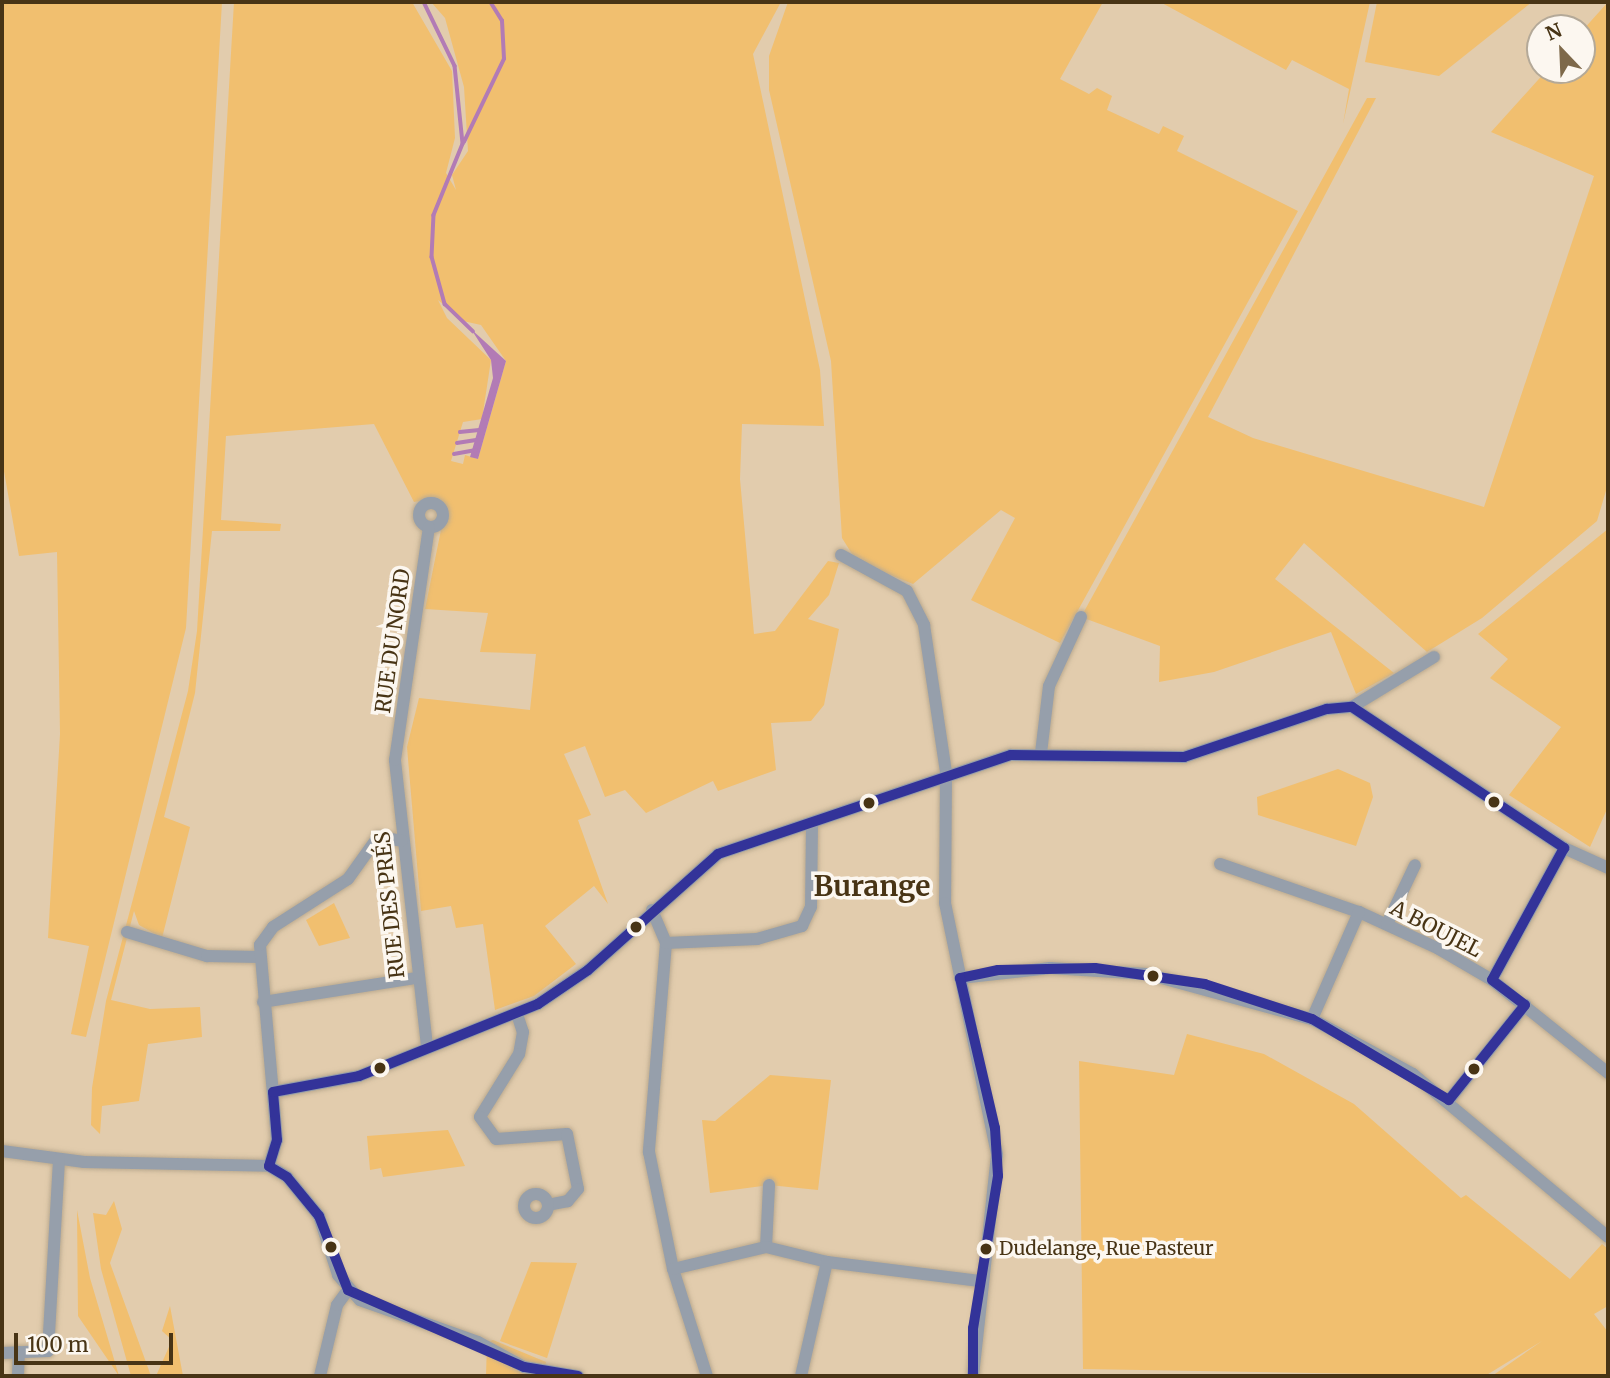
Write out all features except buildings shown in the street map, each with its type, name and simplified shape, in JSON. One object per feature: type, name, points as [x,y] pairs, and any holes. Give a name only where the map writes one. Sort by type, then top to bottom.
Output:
[{"type":"street","name":"RUE DU NORD","points":[[395,760],[429,527]]},
{"type":"street","points":[[842,555],[899,584],[919,609],[946,773],[945,903],[998,1155],[996,1205],[980,1281],[973,1376]]},
{"type":"street","points":[[1041,753],[1049,686],[1081,617]]},
{"type":"street","points":[[273,1091],[359,1076],[427,1046],[517,1014],[564,988],[718,854],[813,823],[946,773],[1041,753],[1184,757],[1327,709],[1352,707],[1434,657]]},
{"type":"street","points":[[1352,707],[1564,848],[1608,868]]},
{"type":"street","name":"RUE DES PRÉS","points":[[395,760],[417,978],[427,1046]]},
{"type":"street","points":[[666,943],[733,942],[798,930],[811,908],[813,823]]},
{"type":"street","points":[[269,1166],[277,1140],[259,957],[265,934],[348,879],[377,837],[402,841]]},
{"type":"street","points":[[1492,980],[1564,848]]},
{"type":"street","name":"A BOUJEL","points":[[1220,864],[1359,912],[1492,980],[1608,1073]]},
{"type":"street","points":[[1387,924],[1415,865]]},
{"type":"street","points":[[652,910],[666,943],[648,1118],[673,1269],[707,1376]]},
{"type":"street","points":[[1312,1019],[1359,912]]},
{"type":"street","points":[[127,932],[206,956],[259,957]]},
{"type":"street","points":[[960,978],[1050,968],[1147,974],[1261,1000],[1312,1019],[1449,1100],[1608,1237]]},
{"type":"street","points":[[263,1002],[417,978]]},
{"type":"street","points":[[1449,1100],[1525,1005]]},
{"type":"street","points":[[517,1014],[523,1032],[519,1054],[481,1117],[496,1139],[567,1134],[578,1189],[568,1200],[548,1205]]},
{"type":"street","points":[[2,1151],[59,1159],[269,1166],[287,1177],[318,1216],[348,1290],[524,1367],[578,1376]]},
{"type":"street","points":[[2,1353],[48,1351],[59,1159]]},
{"type":"street","points":[[766,1248],[769,1185]]},
{"type":"street","points":[[673,1269],[766,1248],[827,1262],[980,1281]]},
{"type":"street","points":[[801,1376],[827,1262]]},
{"type":"street","points":[[320,1376],[337,1305],[348,1290]]},
{"type":"street","points":[[18,1376],[19,1352]]},
{"type":"shaded area","points":[[7,2],[222,2],[186,628],[86,1037],[71,1034],[89,946],[48,938],[60,734],[57,552],[19,556],[2,460],[2,5]]},
{"type":"shaded area","points":[[234,2],[412,2],[452,71],[455,138],[446,173],[456,190],[452,175],[468,151],[464,87],[445,18],[431,2],[781,2],[753,54],[820,370],[824,426],[742,424],[740,479],[754,634],[775,631],[828,561],[839,563],[829,595],[808,619],[839,629],[824,705],[811,721],[771,723],[776,770],[718,791],[713,781],[646,813],[625,790],[605,797],[585,746],[564,754],[591,815],[578,820],[608,904],[594,886],[545,926],[576,964],[534,996],[495,1010],[483,924],[456,928],[451,906],[421,911],[407,747],[419,698],[530,710],[536,654],[480,652],[488,613],[425,609],[445,510],[432,499],[414,502],[374,424],[226,436],[221,520],[281,524],[280,531],[212,531],[195,693],[164,817],[190,827],[162,938],[139,925],[134,911],[111,1000],[150,1009],[200,1007],[202,1037],[148,1044],[139,1101],[102,1106],[100,1134],[91,1125],[92,1088],[106,1001],[188,691],[197,631]],"holes":[[[438,300],[463,321],[481,325],[506,361],[478,459],[465,455],[463,464],[451,461],[463,422],[482,419],[491,360],[447,318]]]},
{"type":"shaded area","points":[[788,2],[1103,2],[1060,79],[1089,94],[1097,88],[1112,96],[1107,110],[1159,134],[1163,126],[1184,136],[1177,151],[1298,211],[1060,643],[971,600],[1015,518],[1001,510],[913,584],[857,562],[842,538],[831,361],[769,90],[769,56]]},
{"type":"shaded area","points":[[1160,2],[1370,2],[1343,124],[1349,89],[1292,60],[1286,70]]},
{"type":"shaded area","points":[[1377,2],[1532,2],[1439,76],[1365,62]]},
{"type":"shaded area","points":[[1608,2],[1608,484],[1597,521],[1482,618],[1427,652],[1304,543],[1275,579],[1394,673],[1356,694],[1331,632],[1214,672],[1159,682],[1160,646],[1081,617],[1367,98],[1376,98],[1208,417],[1253,438],[1484,507],[1594,176],[1491,132],[1534,84],[1596,84],[1596,15]]},
{"type":"shaded area","points":[[471,329],[506,361],[478,459],[470,457],[493,378],[491,360]]},
{"type":"shaded area","points":[[1608,529],[1608,807],[1590,847],[1509,795],[1561,727],[1490,678],[1508,659],[1478,634]]},
{"type":"shaded area","points":[[1338,769],[1370,783],[1373,797],[1356,846],[1258,815],[1257,797]]},
{"type":"shaded area","points":[[334,903],[350,938],[319,946],[306,920]]},
{"type":"shaded area","points":[[1187,1034],[1264,1054],[1354,1104],[1461,1198],[1466,1195],[1570,1279],[1602,1244],[1608,1249],[1608,1306],[1594,1314],[1608,1332],[1608,1376],[1492,1376],[1542,1341],[1485,1376],[1083,1369],[1079,1061],[1174,1075]]},
{"type":"shaded area","points":[[770,1075],[831,1080],[818,1190],[769,1185],[710,1193],[702,1120],[715,1121]]},
{"type":"shaded area","points":[[448,1130],[465,1166],[383,1177],[381,1168],[370,1170],[367,1136]]},
{"type":"shaded area","points":[[114,1201],[122,1229],[110,1263],[151,1376],[131,1376],[101,1269],[93,1213],[106,1215]]},
{"type":"shaded area","points":[[77,1210],[90,1278],[119,1376],[78,1316]]},
{"type":"shaded area","points":[[531,1262],[577,1263],[547,1358],[500,1341]]},
{"type":"shaded area","points":[[170,1306],[183,1376],[156,1376],[172,1340],[162,1331]]},
{"type":"shaded area","points":[[493,1340],[546,1362],[545,1371],[578,1376],[486,1376],[487,1342]]},
{"type":"waterway","points":[[424,2],[455,66],[463,144],[434,215],[432,257],[445,304],[473,331]]},
{"type":"waterway","points":[[464,142],[504,59],[502,21],[490,2]]},
{"type":"waterway","points":[[460,432],[479,430]]},
{"type":"waterway","points":[[457,443],[476,440]]},
{"type":"waterway","points":[[454,454],[476,450]]},
{"type":"transit line","points":[[578,1376],[524,1367],[348,1290],[319,1216],[287,1177],[269,1166],[277,1140],[273,1092],[359,1076],[538,1004],[588,970],[718,854],[1011,755],[1184,757],[1327,709],[1352,707],[1564,848],[1492,980],[1525,1005],[1449,1100],[1312,1019],[1205,984],[1095,968],[998,970],[960,978],[995,1128],[998,1176],[973,1328],[973,1376]]},
{"type":"place","name":"Dudelange, Rue Pasteur","points":[[986,1249]]},
{"type":"district","name":"Burange","points":[[872,886]]}]
